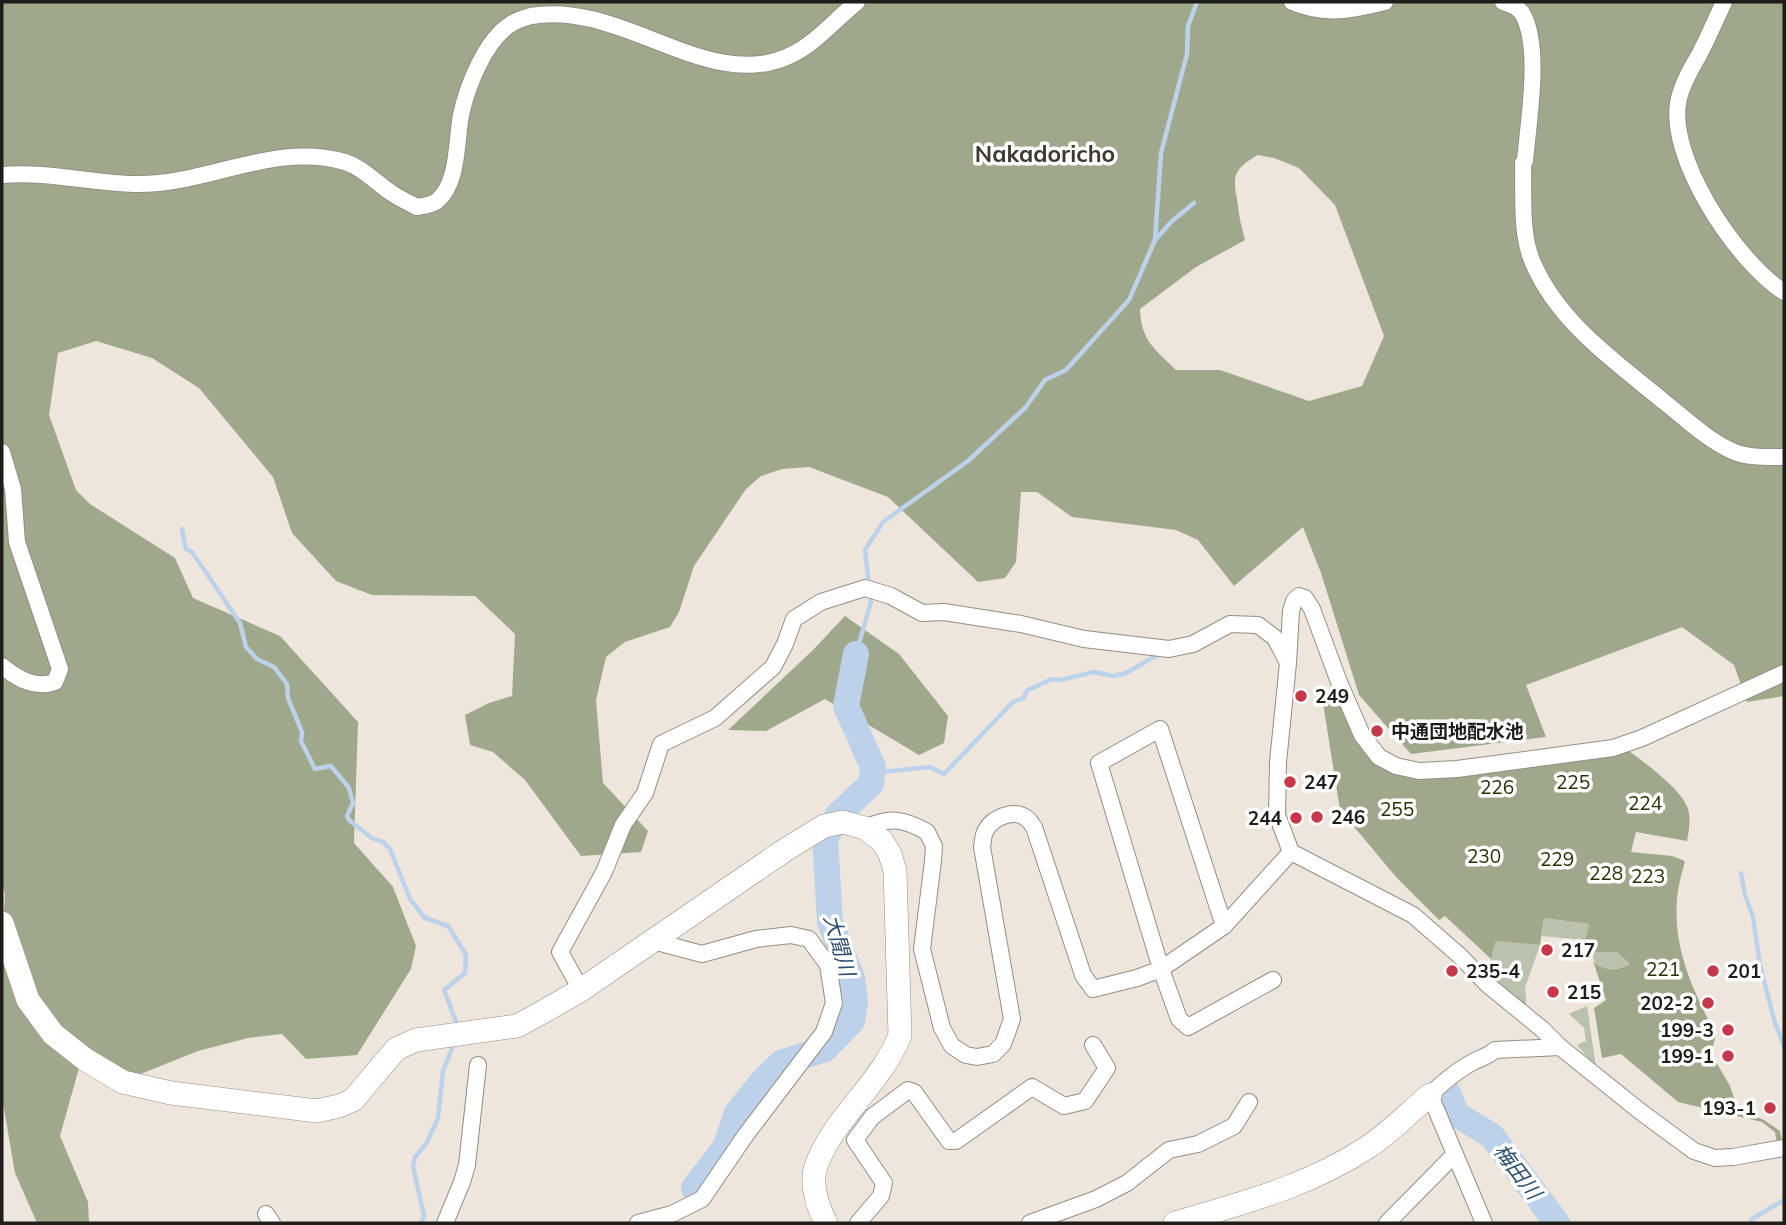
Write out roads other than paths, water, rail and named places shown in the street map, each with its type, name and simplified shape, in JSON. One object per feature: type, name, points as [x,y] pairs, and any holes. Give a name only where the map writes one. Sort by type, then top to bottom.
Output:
[{"type":"street","points":[[2,175],[53,174],[134,184],[176,182],[271,160],[307,156],[345,162],[366,173],[392,194],[417,207],[435,203],[447,190],[462,113],[482,57],[499,33],[512,23],[545,11],[589,11],[638,26],[724,62],[757,64],[790,55],[813,40],[857,2]]},
{"type":"street","points":[[1292,2],[1328,12],[1354,10],[1385,2]]},
{"type":"street","points":[[1503,2],[1512,4],[1521,13],[1529,38],[1534,85],[1523,163],[1524,227],[1532,262],[1548,290],[1567,316],[1594,345],[1704,434],[1734,452],[1757,457],[1784,457]]},
{"type":"street","points":[[1724,2],[1690,68],[1678,99],[1677,126],[1695,181],[1736,247],[1769,282],[1784,292]]},
{"type":"street","points":[[2,452],[13,489],[17,542],[60,669],[55,682],[42,686],[17,678],[2,666]]},
{"type":"street","points":[[581,990],[560,952],[604,872],[623,825],[645,793],[661,744],[715,718],[773,667],[794,619],[821,602],[865,588],[891,596],[922,613],[944,612],[1021,624],[1084,639],[1169,649],[1193,644],[1230,624],[1258,625],[1275,638],[1288,663]]},
{"type":"street","points":[[1784,673],[1643,738],[1613,748],[1457,769],[1419,771],[1396,766],[1378,757],[1362,735],[1312,609],[1306,598],[1299,596],[1291,611],[1278,762],[1277,815],[1291,852],[1413,915],[1460,956],[1486,987],[1525,1012],[1531,1037],[1556,1056],[1597,1073],[1702,1158],[1733,1157],[1784,1148]]},
{"type":"street","points":[[1224,926],[1160,729],[1099,763],[1161,969],[1179,1019],[1188,1027],[1272,979]]},
{"type":"street","points":[[2,923],[28,1000],[54,1034],[86,1060],[122,1082],[171,1094],[317,1111],[353,1100],[396,1049],[416,1040],[517,1026],[581,990],[785,850],[844,825],[901,821],[927,832],[934,846],[922,949],[942,1028],[952,1046],[966,1055],[977,1057],[993,1054],[1003,1044],[1012,1019],[982,847],[985,831],[992,821],[1008,814],[1026,817],[1034,827],[1083,975],[1093,989],[1161,969],[1224,926],[1291,852]]},
{"type":"street","points":[[826,1223],[816,1196],[815,1168],[836,1131],[891,1057],[900,1035],[895,871],[890,854],[882,841],[844,825]]},
{"type":"street","points":[[638,1223],[672,1219],[702,1199],[824,1031],[834,1003],[828,965],[809,939],[791,935],[756,939],[702,954],[653,941]]},
{"type":"street","points":[[1531,1037],[1556,1056]]},
{"type":"street","points":[[1175,1223],[1284,1191],[1325,1172],[1369,1146],[1458,1071],[1474,1061],[1486,1058],[1495,1050],[1531,1037]]},
{"type":"street","points":[[858,1223],[881,1196],[884,1183],[855,1140],[872,1117],[908,1090],[914,1091],[949,1141],[956,1141],[1032,1087],[1064,1106],[1085,1101],[1107,1068],[1093,1045]]},
{"type":"street","points":[[445,1223],[463,1182],[467,1165],[478,1065]]},
{"type":"street","points":[[1430,1095],[1484,1223]]},
{"type":"street","points":[[1030,1223],[1096,1199],[1127,1183],[1169,1150],[1198,1144],[1234,1126],[1249,1102]]},
{"type":"street","points":[[1387,1223],[1454,1155]]},
{"type":"waterway","points":[[869,586],[865,550],[883,522],[968,461],[1026,407],[1045,380],[1066,370],[1129,300],[1155,240],[1161,153],[1187,54],[1188,26],[1197,2]]},
{"type":"waterway","points":[[1155,240],[1194,203]]},
{"type":"waterway","points":[[182,529],[186,549],[192,552],[240,623],[246,647],[257,659],[274,667],[287,684],[288,698],[302,732],[301,741],[315,769],[331,766],[349,788],[353,803],[347,816],[350,821],[390,849],[410,899],[425,918],[448,926],[466,955],[465,973],[444,990],[458,1027]]},
{"type":"waterway","points":[[856,654],[871,602],[870,595]]},
{"type":"waterway","name":"大聞川","points":[[694,1188],[725,1148],[737,1113],[762,1082],[781,1063],[825,1049],[852,1021],[855,1002],[852,978],[830,922],[825,839],[837,816],[871,784],[873,767],[846,706],[856,654]]},
{"type":"waterway","points":[[872,773],[930,767],[944,774],[1013,702],[1023,698],[1028,690],[1052,679],[1060,680],[1094,672],[1113,676],[1126,673],[1159,654]]},
{"type":"waterway","points":[[1741,873],[1753,917],[1760,965],[1784,1046]]},
{"type":"waterway","points":[[421,1223],[424,1216],[413,1166],[415,1157],[426,1144],[438,1118],[443,1071],[454,1043]]},
{"type":"waterway","name":"梅田川","points":[[1448,1093],[1456,1114],[1492,1136],[1557,1223]]},
{"type":"waterway","points":[[1751,1223],[1752,1219],[1784,1200]]},
{"type":"place","name":"249","points":[[1301,696]]},
{"type":"place","name":"中通団地配水池","points":[[1377,731]]},
{"type":"place","name":"247","points":[[1290,782]]},
{"type":"place","name":"246","points":[[1317,817]]},
{"type":"place","name":"244","points":[[1296,818]]},
{"type":"place","name":"217","points":[[1547,950]]},
{"type":"place","name":"235-4","points":[[1452,971]]},
{"type":"place","name":"201","points":[[1713,971]]},
{"type":"place","name":"215","points":[[1553,992]]},
{"type":"place","name":"202-2","points":[[1708,1003]]},
{"type":"place","name":"199-3","points":[[1728,1030]]},
{"type":"place","name":"199-1","points":[[1728,1056]]},
{"type":"place","name":"193-1","points":[[1770,1108]]},
{"type":"district","name":"Nakadoricho","points":[[1045,153]]},
{"type":"park label","name":"225","points":[[1573,782]]},
{"type":"park label","name":"226","points":[[1497,787]]},
{"type":"park label","name":"224","points":[[1645,803]]},
{"type":"park label","name":"255","points":[[1397,809]]},
{"type":"park label","name":"230","points":[[1484,856]]},
{"type":"park label","name":"229","points":[[1557,859]]},
{"type":"park label","name":"228","points":[[1606,873]]},
{"type":"park label","name":"223","points":[[1648,876]]},
{"type":"park label","name":"221","points":[[1663,969]]}]
